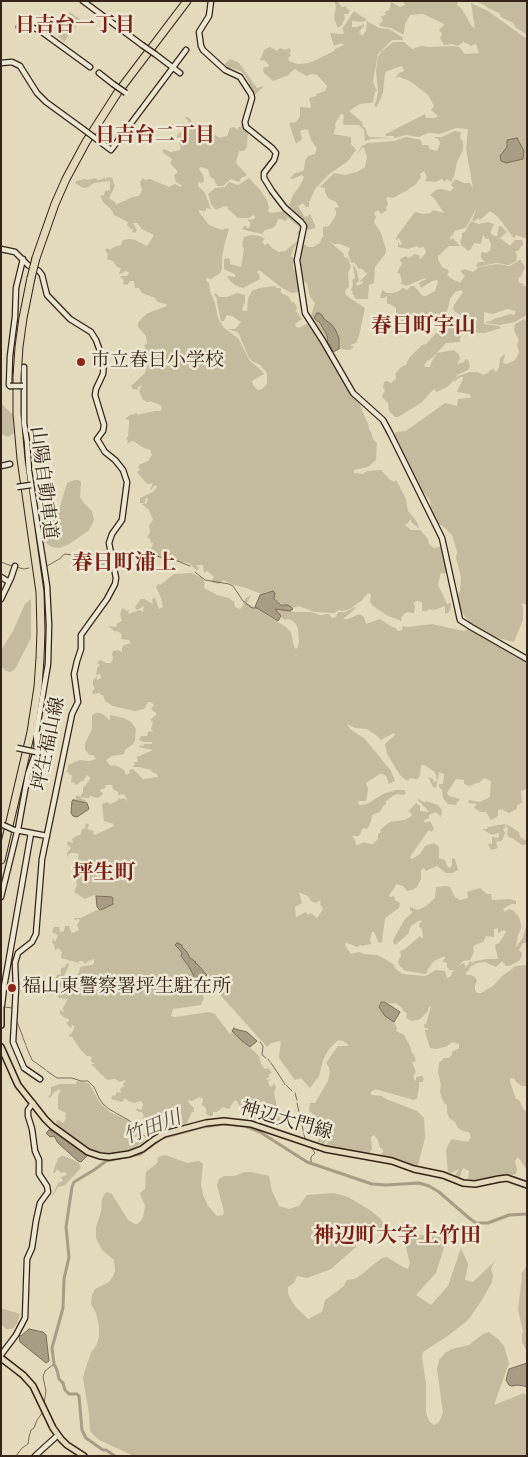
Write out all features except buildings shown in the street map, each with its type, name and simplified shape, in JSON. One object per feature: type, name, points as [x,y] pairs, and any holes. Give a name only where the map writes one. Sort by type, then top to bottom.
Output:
[{"type":"highway","name":"山陽自動車道","points":[[1,860],[28,748],[39,680],[40,592],[17,446],[14,390],[18,333],[30,277],[52,203],[76,154],[111,98],[182,1]]},
{"type":"highway","name":"山陽自動車道","points":[[35,258],[55,204],[86,142],[118,92],[187,1]]},
{"type":"highway","name":"山陽自動車道","points":[[1,847],[25,747],[35,687],[38,617],[32,539]]},
{"type":"main road","points":[[1,1025],[2,1005]]},
{"type":"main road","name":"神辺大門線","points":[[1,1046],[16,1081],[52,1126],[88,1152],[96,1155],[109,1157],[129,1154],[142,1149],[169,1133],[212,1122],[224,1121],[251,1124],[325,1149],[392,1160],[417,1170],[443,1175],[463,1183],[479,1184],[504,1178],[527,1185]]},
{"type":"main road","points":[[1,1356],[23,1375],[32,1386],[58,1435],[67,1445],[84,1456]]},
{"type":"street","points":[[83,1],[180,73]]},
{"type":"street","points":[[211,1],[209,16],[199,32],[201,46],[225,70],[240,77],[251,94],[252,98],[245,122],[246,127],[272,148],[276,154],[274,160],[264,173],[264,178],[285,208],[303,224],[304,228],[297,260],[305,313],[324,341],[353,393],[382,420],[390,433],[442,538],[460,620],[527,658]]},
{"type":"street","points":[[19,27],[39,30],[90,67]]},
{"type":"street","points":[[1,63],[12,62],[20,66],[37,93],[46,102],[111,150],[186,50]]},
{"type":"street","points":[[99,73],[126,93]]},
{"type":"street","name":"坪生福山線","points":[[1,249],[14,251],[28,265],[41,273],[46,294],[68,317],[91,332],[96,340],[104,362],[103,374],[95,392],[104,427],[97,439],[105,452],[123,470],[128,482],[122,520],[112,534],[109,543],[116,578],[115,584],[107,599],[81,635],[81,649],[76,661],[74,674],[78,702],[72,714],[42,859],[36,934],[31,943],[18,953],[14,966],[16,988],[13,1042],[24,1068],[40,1079]]},
{"type":"street","points":[[23,259],[16,288],[9,383],[10,386],[24,386]]},
{"type":"street","points":[[1,897],[28,774],[36,752],[36,734],[49,644],[49,605],[29,471],[24,423],[24,366]]},
{"type":"street","points":[[1,466],[10,464]]},
{"type":"street","points":[[15,487],[31,485]]},
{"type":"street","points":[[1,599],[15,566]]},
{"type":"street","points":[[1,577],[9,582]]},
{"type":"street","points":[[17,748],[36,752]]},
{"type":"street","points":[[2,825],[16,830],[47,836]]},
{"type":"street","points":[[2,1005],[31,833]]},
{"type":"street","points":[[1,1356],[26,1318],[27,1259],[32,1248],[40,1203],[48,1192],[47,1186],[39,1174],[38,1160],[28,1116],[28,1110],[33,1103]]},
{"type":"street","points":[[34,1456],[58,1435]]},
{"type":"shaded area","points":[[334,1],[337,1],[342,7],[346,6],[350,10],[348,14],[344,14],[345,18],[342,25],[338,28],[334,19],[336,6]]},
{"type":"shaded area","points":[[403,1],[458,1],[457,5],[462,9],[475,29],[471,3],[488,11],[527,39],[527,239],[516,235],[515,238],[513,237],[498,217],[490,211],[480,220],[478,218],[475,221],[472,220],[477,207],[467,226],[455,231],[450,237],[451,240],[453,238],[460,246],[449,246],[438,256],[438,260],[443,268],[449,272],[447,275],[461,283],[465,276],[460,271],[465,269],[473,272],[479,267],[498,264],[510,266],[521,260],[525,267],[518,278],[523,286],[527,286],[527,315],[515,322],[500,325],[486,322],[510,314],[514,315],[516,311],[507,309],[493,314],[484,312],[484,324],[501,328],[485,333],[463,332],[460,342],[446,343],[424,365],[425,367],[430,367],[437,353],[454,350],[460,359],[457,364],[464,362],[466,359],[470,367],[468,370],[457,375],[456,378],[470,372],[478,372],[483,375],[493,369],[496,372],[499,368],[500,358],[505,354],[503,363],[507,364],[515,360],[519,352],[517,345],[519,340],[514,330],[515,324],[524,319],[527,321],[527,605],[522,603],[523,620],[514,642],[490,636],[470,625],[459,609],[457,598],[460,591],[461,577],[452,535],[438,524],[432,516],[430,500],[417,485],[414,474],[408,467],[394,435],[396,432],[406,431],[445,403],[457,406],[458,399],[470,398],[469,394],[457,392],[463,377],[454,382],[454,380],[447,387],[437,392],[434,389],[421,403],[398,417],[395,417],[389,411],[388,403],[382,397],[385,389],[383,388],[384,382],[391,383],[396,379],[395,374],[401,367],[406,365],[409,358],[441,328],[438,324],[426,325],[427,323],[444,315],[446,317],[449,314],[461,320],[469,319],[453,310],[454,305],[463,292],[461,290],[455,292],[450,299],[447,312],[417,326],[413,330],[407,331],[402,325],[396,325],[396,308],[387,304],[387,296],[380,298],[382,290],[387,293],[393,293],[403,288],[407,290],[411,286],[414,286],[423,296],[435,291],[437,280],[421,288],[419,283],[425,278],[406,286],[400,283],[402,282],[400,274],[397,273],[402,263],[400,259],[406,256],[408,258],[411,257],[414,254],[419,255],[420,259],[426,253],[424,247],[419,248],[417,246],[408,249],[398,247],[398,242],[400,245],[402,244],[399,238],[396,240],[397,236],[415,212],[423,214],[431,213],[433,210],[444,213],[430,195],[436,190],[450,191],[454,188],[451,185],[455,179],[464,183],[470,183],[473,188],[466,149],[468,129],[456,128],[440,134],[428,133],[419,137],[406,135],[395,138],[393,136],[386,136],[386,134],[425,114],[426,118],[438,116],[431,110],[434,106],[428,95],[410,81],[399,77],[395,78],[404,71],[401,66],[385,73],[383,93],[377,107],[374,105],[378,92],[376,70],[378,57],[393,42],[404,42],[412,49],[421,46],[453,46],[459,47],[465,54],[479,53],[476,44],[471,46],[463,42],[458,46],[452,44],[444,45],[440,38],[442,34],[439,30],[444,24],[423,14],[410,15],[405,24],[404,34],[391,28],[380,26],[379,24],[383,21],[381,16],[386,15],[385,12],[389,10],[391,2],[400,7],[405,5]]},
{"type":"shaded area","points":[[476,1],[527,1],[527,35],[515,27],[513,23],[501,17],[499,13]]},
{"type":"shaded area","points":[[354,11],[367,20],[362,22],[352,21],[352,27],[364,24],[359,32],[362,36],[366,31],[367,21],[379,28],[389,29],[402,37],[403,40],[392,40],[378,54],[373,82],[377,91],[375,92],[373,102],[360,104],[349,111],[362,122],[369,137],[393,138],[365,141],[364,130],[359,125],[343,124],[344,115],[341,114],[336,122],[333,134],[351,137],[351,144],[356,150],[348,161],[328,175],[315,189],[309,202],[309,207],[306,207],[303,203],[298,206],[304,216],[307,217],[310,214],[315,225],[315,228],[308,230],[304,228],[279,199],[287,207],[289,205],[304,177],[302,175],[293,179],[290,178],[295,173],[303,171],[308,156],[315,154],[317,149],[306,129],[300,131],[302,139],[296,144],[289,123],[296,122],[300,116],[300,107],[310,108],[309,98],[325,91],[327,86],[317,75],[306,76],[295,69],[289,75],[273,81],[263,70],[264,67],[269,65],[260,59],[264,50],[270,47],[277,51],[280,48],[285,50],[290,48],[291,52],[289,53],[291,55],[288,58],[289,61],[298,64],[309,63],[334,51],[344,45],[341,43],[334,46],[330,33],[343,34],[342,29]]},
{"type":"shaded area","points":[[70,12],[81,20],[64,42],[56,34]]},
{"type":"shaded area","points":[[230,59],[239,63],[257,88],[263,86],[254,96],[245,75],[241,71],[230,68],[228,70],[226,67],[225,64]]},
{"type":"shaded area","points":[[247,110],[244,120],[248,131],[247,146],[244,151],[239,151],[236,163],[246,176],[241,178],[239,182],[231,179],[223,186],[217,186],[214,179],[210,177],[208,169],[200,167],[199,169],[204,180],[203,183],[198,182],[198,186],[205,193],[211,209],[206,208],[206,211],[199,210],[199,212],[209,225],[222,230],[229,229],[224,246],[222,269],[220,273],[206,280],[209,283],[218,318],[224,328],[238,338],[250,361],[264,374],[252,381],[258,390],[267,384],[267,373],[260,365],[249,358],[239,334],[227,329],[235,329],[241,322],[227,315],[224,321],[221,321],[217,299],[214,294],[220,297],[227,297],[237,293],[245,295],[242,310],[247,311],[248,298],[252,291],[275,286],[276,288],[281,288],[281,293],[288,296],[294,302],[297,307],[296,311],[302,319],[295,324],[296,327],[299,328],[306,324],[311,324],[358,400],[373,439],[377,443],[376,460],[368,467],[354,470],[354,473],[363,474],[367,471],[381,470],[389,479],[394,482],[396,480],[406,499],[408,511],[417,522],[419,528],[410,519],[405,525],[411,530],[420,530],[428,539],[429,544],[434,548],[440,547],[444,551],[448,572],[443,574],[441,572],[438,585],[447,604],[451,603],[447,614],[445,613],[445,606],[434,610],[422,611],[422,602],[416,601],[413,603],[415,606],[414,613],[405,613],[401,618],[402,621],[388,616],[373,606],[370,602],[371,595],[368,593],[350,609],[338,610],[335,613],[314,612],[299,606],[292,608],[274,599],[275,593],[267,592],[261,594],[223,580],[219,584],[213,583],[211,581],[214,577],[207,571],[204,573],[203,565],[196,565],[199,568],[197,571],[189,563],[165,560],[147,551],[148,548],[152,547],[153,543],[147,537],[150,533],[149,525],[153,520],[149,510],[142,504],[147,503],[148,498],[145,499],[145,503],[140,503],[140,498],[153,492],[157,487],[155,485],[150,490],[153,483],[147,484],[137,472],[141,469],[138,468],[139,465],[148,461],[152,455],[150,450],[135,442],[132,441],[127,444],[129,420],[125,419],[137,413],[137,415],[162,409],[160,405],[143,400],[139,391],[142,385],[138,386],[138,390],[133,389],[131,386],[145,373],[148,364],[144,352],[145,343],[147,344],[146,336],[138,327],[138,323],[148,313],[167,306],[158,302],[155,298],[142,293],[139,288],[135,288],[134,281],[130,281],[127,285],[123,284],[124,280],[120,277],[128,275],[129,272],[125,271],[119,274],[121,268],[117,267],[113,261],[107,259],[108,254],[105,250],[107,248],[110,250],[121,245],[123,240],[130,239],[147,246],[154,235],[142,229],[137,223],[133,223],[137,230],[135,233],[132,232],[133,229],[127,225],[128,222],[114,215],[111,209],[104,203],[100,196],[104,195],[105,191],[110,190],[110,181],[94,183],[83,188],[75,183],[85,179],[112,178],[115,186],[109,198],[116,203],[115,205],[139,196],[142,190],[140,182],[143,178],[169,187],[175,184],[181,187],[182,185],[176,182],[174,175],[178,172],[170,163],[172,159],[162,152],[164,149],[171,152],[180,150],[177,135],[191,125],[185,117],[188,117],[194,123],[204,125],[219,138],[227,136],[230,128],[234,127],[238,130],[238,127],[241,127],[242,119]]},
{"type":"shaded area","points":[[455,131],[461,132],[460,139],[463,141],[463,150],[451,182],[447,179],[444,182],[442,179],[435,182],[425,181],[427,177],[424,171],[420,174],[421,177],[416,184],[393,198],[386,198],[387,210],[381,214],[378,210],[374,213],[376,217],[374,222],[381,233],[386,253],[375,267],[374,283],[369,285],[368,299],[356,299],[352,293],[352,280],[355,278],[353,264],[359,281],[356,283],[357,286],[363,283],[363,281],[359,282],[367,274],[362,269],[359,269],[354,262],[351,263],[348,253],[350,248],[329,241],[344,254],[344,257],[348,258],[351,267],[348,273],[349,287],[345,293],[365,308],[359,336],[356,343],[350,345],[354,347],[350,350],[339,349],[339,338],[335,329],[322,315],[314,318],[320,323],[327,335],[328,341],[326,342],[309,316],[311,316],[315,303],[310,297],[307,284],[300,273],[298,257],[303,243],[308,247],[313,247],[320,243],[322,237],[324,237],[323,227],[329,226],[336,215],[334,207],[339,207],[336,202],[328,198],[325,188],[320,187],[334,173],[345,175],[357,172],[365,167],[367,157],[363,147],[356,155],[362,146],[368,143],[394,141],[406,137],[421,140],[422,145],[427,145],[429,149],[437,151],[440,144],[439,140],[434,137],[441,137]]},
{"type":"shaded area","points":[[517,138],[524,151],[523,159],[506,163],[501,161],[500,156],[507,147],[507,140]]},
{"type":"shaded area","points":[[249,178],[267,200],[268,211],[271,213],[285,211],[302,225],[301,232],[296,235],[300,228],[288,218],[285,221],[278,219],[273,228],[265,230],[262,234],[242,229],[244,226],[249,228],[251,223],[248,219],[252,220],[255,216],[238,218],[228,207],[224,206],[216,210],[211,204],[208,194],[215,188],[225,187],[229,182],[238,185]]},
{"type":"shaded area","points":[[471,221],[479,224],[488,222],[494,224],[490,233],[495,236],[497,236],[499,226],[502,227],[507,232],[500,238],[509,245],[515,240],[522,240],[523,244],[518,251],[515,251],[516,261],[509,265],[496,263],[477,267],[478,262],[484,262],[481,258],[482,252],[490,251],[491,245],[489,239],[486,239],[483,235],[481,244],[474,243],[468,251],[462,246],[460,242],[462,233],[465,232]]},
{"type":"shaded area","points":[[251,235],[260,236],[265,239],[262,242],[265,245],[268,243],[279,252],[285,251],[299,240],[291,256],[296,261],[293,267],[298,278],[298,292],[292,293],[282,288],[259,270],[257,272],[260,279],[243,288],[229,280],[227,276],[235,277],[236,275],[224,269],[224,259],[228,258],[230,264],[241,267],[244,237]]},
{"type":"shaded area","points":[[317,313],[322,315],[335,329],[339,338],[339,349],[333,352],[330,345],[326,342],[328,341],[327,335],[320,323],[314,318]]},
{"type":"shaded area","points":[[1,403],[13,415],[14,433],[8,437],[1,434]]},
{"type":"shaded area","points":[[74,480],[81,482],[80,497],[92,511],[94,520],[88,531],[68,545],[59,548],[52,547],[43,541],[40,532],[41,521],[60,507],[67,483]]},
{"type":"shaded area","points":[[192,573],[202,578],[205,583],[204,588],[217,595],[229,598],[234,602],[235,607],[240,609],[245,599],[251,595],[247,603],[286,627],[291,632],[296,649],[299,642],[298,628],[291,620],[284,620],[275,609],[311,612],[320,615],[329,614],[332,618],[336,617],[338,612],[345,612],[355,607],[343,619],[359,614],[364,617],[366,624],[380,619],[396,628],[397,631],[402,630],[403,626],[432,624],[464,631],[470,628],[527,660],[527,794],[526,789],[521,791],[522,803],[517,805],[517,809],[509,813],[501,809],[498,810],[498,816],[491,820],[486,812],[481,812],[474,808],[477,804],[468,803],[469,800],[480,802],[490,797],[491,781],[484,778],[480,782],[469,786],[464,784],[464,780],[456,779],[447,793],[449,796],[460,799],[456,805],[448,804],[443,798],[442,790],[439,787],[439,784],[443,784],[444,774],[439,772],[436,788],[433,787],[428,777],[433,779],[434,783],[437,780],[435,772],[424,765],[421,765],[420,776],[417,779],[410,778],[407,781],[400,775],[387,754],[385,744],[395,735],[394,733],[381,740],[367,729],[355,728],[347,724],[350,729],[365,739],[391,771],[395,781],[389,784],[386,776],[380,774],[366,783],[368,789],[366,801],[359,801],[358,804],[367,804],[383,794],[396,790],[404,790],[406,793],[393,796],[386,801],[380,812],[372,815],[367,829],[363,828],[359,836],[352,836],[356,845],[364,842],[373,844],[378,839],[380,830],[390,822],[410,817],[412,815],[408,812],[416,803],[420,806],[420,811],[429,812],[419,799],[425,803],[426,801],[438,805],[442,810],[441,817],[436,812],[424,820],[425,823],[430,821],[434,829],[431,832],[429,830],[410,857],[412,859],[420,854],[425,846],[434,843],[439,847],[439,858],[445,860],[450,868],[452,858],[455,859],[458,870],[446,873],[437,866],[426,871],[424,868],[421,870],[421,879],[417,887],[412,890],[407,891],[403,886],[396,884],[389,895],[390,897],[394,896],[395,900],[400,903],[399,908],[385,918],[382,942],[379,943],[374,932],[372,932],[371,944],[357,947],[346,943],[345,945],[351,954],[359,952],[383,958],[393,964],[402,974],[426,976],[435,970],[445,971],[447,978],[455,970],[449,970],[447,963],[442,961],[445,956],[434,961],[426,974],[404,970],[399,965],[400,951],[420,936],[423,938],[422,929],[419,927],[422,921],[420,920],[411,926],[408,934],[399,942],[395,945],[393,942],[405,919],[412,913],[410,907],[418,910],[426,906],[435,898],[436,887],[446,886],[450,887],[455,897],[460,900],[468,898],[467,892],[480,888],[487,894],[491,894],[492,900],[510,899],[516,901],[516,904],[511,904],[503,909],[505,912],[509,909],[514,911],[519,917],[521,929],[516,947],[522,939],[527,924],[527,943],[523,943],[519,950],[522,956],[519,961],[506,966],[502,961],[496,967],[485,962],[477,963],[465,973],[475,977],[477,981],[475,990],[477,993],[481,993],[493,986],[501,977],[516,966],[527,965],[527,1086],[522,1086],[514,1078],[510,1079],[510,1082],[516,1099],[519,1100],[524,1110],[527,1111],[527,1170],[518,1157],[515,1161],[516,1174],[512,1175],[471,1180],[468,1178],[469,1171],[463,1168],[459,1179],[454,1177],[459,1169],[451,1173],[448,1172],[446,1150],[449,1143],[452,1139],[468,1142],[471,1137],[469,1132],[458,1128],[455,1122],[449,1118],[447,1105],[442,1099],[438,1072],[439,1063],[444,1058],[452,1055],[452,1052],[459,1048],[459,1044],[453,1042],[445,1047],[430,1048],[425,1032],[428,1029],[424,1027],[424,1024],[426,1024],[431,1006],[420,1019],[412,1021],[406,1018],[407,1013],[396,1003],[380,1001],[379,1007],[394,1022],[397,1028],[396,1031],[404,1035],[410,1046],[416,1061],[412,1062],[416,1072],[413,1076],[414,1079],[416,1081],[416,1077],[422,1076],[424,1079],[422,1082],[419,1082],[417,1098],[414,1100],[375,1089],[370,1093],[417,1111],[424,1118],[425,1138],[418,1165],[414,1166],[405,1161],[387,1158],[381,1154],[383,1150],[380,1148],[378,1140],[374,1135],[371,1137],[372,1149],[370,1153],[329,1148],[326,1145],[328,1139],[323,1145],[321,1142],[317,1142],[319,1139],[314,1135],[316,1131],[315,1126],[318,1122],[317,1117],[309,1111],[310,1103],[315,1103],[328,1081],[330,1072],[326,1063],[338,1046],[349,1045],[338,1040],[329,1049],[323,1060],[319,1076],[310,1088],[301,1078],[295,1080],[279,1058],[281,1041],[271,1043],[267,1047],[215,989],[209,974],[190,958],[182,945],[177,943],[176,945],[197,982],[191,989],[198,994],[196,988],[199,986],[204,998],[201,1005],[173,1009],[171,1016],[209,1012],[215,1014],[229,1033],[231,1034],[232,1031],[259,1056],[261,1064],[272,1073],[266,1079],[271,1080],[268,1081],[269,1085],[271,1087],[274,1083],[276,1087],[274,1093],[280,1120],[277,1124],[273,1126],[263,1123],[250,1115],[247,1109],[241,1108],[236,1100],[229,1109],[223,1107],[217,1112],[213,1112],[213,1116],[210,1116],[206,1114],[206,1108],[202,1105],[203,1099],[199,1097],[192,1101],[188,1100],[194,1108],[194,1112],[192,1112],[187,1123],[167,1129],[152,1126],[148,1119],[142,1119],[144,1116],[142,1112],[136,1110],[137,1108],[142,1109],[143,1104],[141,1101],[134,1103],[125,1098],[122,1102],[111,1099],[117,1092],[121,1093],[120,1089],[126,1081],[107,1080],[91,1064],[95,1064],[90,1061],[92,1059],[90,1056],[87,1056],[70,1037],[69,1035],[75,1026],[72,1025],[71,1028],[66,1023],[69,1019],[60,1014],[60,1010],[64,1012],[63,1008],[67,999],[59,998],[58,996],[62,988],[60,987],[57,991],[53,983],[57,975],[61,974],[61,968],[65,967],[66,964],[68,963],[69,965],[64,976],[70,982],[79,973],[80,967],[92,965],[94,959],[85,964],[83,961],[79,961],[79,963],[61,958],[62,952],[58,948],[55,950],[52,943],[53,938],[55,942],[58,935],[52,932],[54,927],[59,927],[60,932],[64,931],[65,926],[69,926],[73,933],[79,930],[77,925],[80,920],[75,920],[74,918],[81,918],[99,909],[103,909],[114,903],[114,901],[94,895],[85,899],[74,892],[80,870],[79,855],[70,853],[67,857],[67,853],[71,848],[67,844],[68,841],[73,843],[72,839],[80,835],[83,828],[85,829],[86,823],[89,825],[87,829],[94,831],[95,835],[114,826],[114,824],[104,821],[102,804],[108,802],[110,804],[119,798],[124,798],[128,801],[124,794],[118,795],[118,792],[113,789],[112,785],[106,785],[105,788],[100,790],[103,794],[98,798],[90,796],[89,798],[79,797],[86,801],[86,803],[71,799],[81,796],[83,788],[91,778],[87,775],[78,784],[71,783],[72,776],[67,772],[68,765],[80,760],[89,761],[96,759],[85,750],[85,743],[92,729],[92,716],[99,713],[109,720],[110,715],[124,718],[131,722],[136,729],[133,744],[125,750],[124,754],[112,756],[106,760],[108,763],[111,766],[114,765],[121,768],[125,771],[125,775],[130,773],[129,770],[133,769],[143,779],[158,777],[151,770],[133,767],[135,764],[133,762],[138,762],[137,757],[153,750],[139,747],[144,744],[152,744],[152,742],[139,740],[141,736],[147,736],[148,732],[153,731],[151,729],[153,722],[150,720],[156,715],[151,709],[154,705],[148,702],[144,709],[135,711],[113,706],[105,701],[103,695],[100,693],[93,694],[92,691],[95,689],[93,680],[97,676],[97,680],[101,678],[100,674],[96,675],[97,668],[100,665],[97,663],[101,660],[111,663],[113,651],[118,650],[122,652],[124,645],[131,643],[129,640],[121,639],[122,635],[119,632],[114,631],[108,626],[116,627],[117,623],[122,621],[120,614],[124,608],[127,611],[129,610],[128,614],[140,610],[143,612],[144,606],[137,610],[135,607],[141,599],[153,604],[152,599],[155,598],[159,609],[163,607],[156,587],[174,574]],"holes":[[[299,892],[316,903],[321,900],[320,904],[323,909],[317,918],[311,913],[308,915],[306,912],[296,917],[295,907],[302,903]],[[498,928],[498,933],[504,930],[506,932],[499,943],[495,945],[498,959],[476,961],[471,966],[472,962],[470,961],[466,968],[464,963],[455,970],[463,961],[470,960],[474,952],[473,947],[483,942],[486,936],[494,937],[494,929]]]},
{"type":"shaded area","points":[[273,591],[275,593],[274,599],[281,605],[288,605],[293,609],[290,611],[275,609],[281,616],[278,621],[255,607],[260,595]]},
{"type":"shaded area","points":[[31,599],[31,638],[15,669],[11,672],[6,671],[1,666],[1,650],[13,631],[25,604]]},
{"type":"shaded area","points":[[73,800],[87,803],[89,809],[77,817],[73,816],[71,813]]},
{"type":"shaded area","points":[[505,824],[506,827],[503,829],[505,833],[502,841],[496,842],[498,848],[491,850],[488,845],[492,844],[493,836],[495,838],[499,837],[499,833],[492,835],[482,829]]},
{"type":"shaded area","points":[[506,824],[519,832],[520,837],[527,841],[527,845],[522,845],[507,835],[508,829]]},
{"type":"shaded area","points":[[96,896],[112,897],[113,904],[100,910],[97,907]]},
{"type":"shaded area","points":[[177,943],[182,945],[190,958],[207,975],[198,980],[195,978],[181,956],[182,953],[175,945]]},
{"type":"shaded area","points":[[381,1002],[385,1002],[400,1012],[394,1022],[385,1016],[379,1007]]},
{"type":"shaded area","points":[[234,1028],[247,1032],[257,1041],[250,1047],[232,1031]]},
{"type":"shaded area","points":[[77,1081],[88,1083],[100,1103],[110,1112],[129,1121],[141,1135],[144,1142],[129,1150],[111,1153],[101,1152],[89,1149],[57,1127],[56,1121],[59,1120],[63,1123],[66,1119],[66,1113],[58,1109],[58,1095],[61,1089],[54,1092],[50,1098],[48,1097],[51,1093],[51,1087],[60,1084],[76,1084]]},
{"type":"shaded area","points":[[49,1130],[55,1130],[88,1155],[81,1162],[78,1161],[58,1143],[54,1136],[50,1137],[46,1133]]},
{"type":"shaded area","points":[[165,1155],[187,1163],[199,1161],[203,1164],[201,1184],[203,1195],[208,1206],[217,1216],[223,1215],[224,1212],[217,1185],[219,1179],[224,1176],[251,1172],[269,1176],[272,1191],[279,1206],[289,1209],[299,1206],[307,1195],[334,1193],[348,1197],[381,1219],[384,1225],[369,1238],[357,1235],[355,1240],[356,1247],[331,1269],[307,1278],[297,1276],[294,1283],[288,1287],[288,1294],[295,1306],[308,1319],[322,1312],[325,1300],[343,1287],[347,1280],[358,1277],[382,1258],[387,1257],[408,1269],[410,1263],[405,1244],[408,1235],[411,1234],[440,1237],[445,1244],[436,1273],[416,1295],[431,1305],[448,1286],[461,1248],[468,1264],[465,1280],[473,1282],[494,1262],[491,1269],[493,1275],[492,1282],[468,1320],[423,1352],[426,1413],[429,1421],[434,1425],[439,1422],[443,1413],[437,1369],[439,1360],[452,1349],[469,1345],[483,1334],[489,1332],[504,1346],[509,1363],[494,1405],[524,1393],[527,1396],[527,1456],[134,1456],[99,1440],[90,1431],[83,1378],[91,1353],[99,1337],[96,1313],[91,1304],[92,1295],[95,1289],[109,1282],[115,1270],[114,1260],[102,1250],[96,1238],[96,1227],[101,1212],[102,1199],[105,1193],[112,1194],[128,1220],[137,1224],[143,1217],[145,1206],[140,1193],[145,1189],[146,1172],[157,1163],[158,1157]]},
{"type":"shaded area","points":[[62,1156],[79,1163],[81,1168],[65,1185],[58,1187],[52,1196],[58,1183],[63,1181],[61,1177],[67,1175],[65,1172],[61,1173],[57,1169],[55,1173],[53,1172],[58,1158]]},
{"type":"shaded area","points":[[527,1265],[527,1352],[522,1342],[523,1331],[518,1310],[521,1274]]},
{"type":"shaded area","points":[[1,1308],[20,1314],[17,1324],[12,1329],[6,1329],[1,1324]]},
{"type":"shaded area","points":[[29,1329],[43,1332],[46,1335],[49,1361],[46,1363],[20,1342],[19,1335],[21,1336]]},
{"type":"shaded area","points":[[527,1363],[527,1387],[509,1385],[506,1380],[509,1369]]},
{"type":"waterway","points":[[114,562],[147,552],[190,566]]},
{"type":"waterway","points":[[47,566],[65,554],[73,555],[85,563],[96,565],[110,563]]},
{"type":"waterway","points":[[1,562],[24,569],[29,568]]},
{"type":"waterway","points":[[195,572],[205,580],[233,586],[243,601],[252,608],[257,608]]},
{"type":"waterway","points":[[4,1007],[13,1008]]},
{"type":"waterway","points":[[17,1022],[23,1037]]},
{"type":"waterway","points":[[23,1038],[26,1045]]},
{"type":"waterway","points":[[260,1042],[263,1046],[262,1055],[266,1058]]},
{"type":"waterway","points":[[26,1046],[32,1060],[46,1070]]},
{"type":"waterway","points":[[271,1063],[285,1084]]},
{"type":"waterway","points":[[47,1071],[57,1078],[88,1081],[94,1087],[103,1104],[130,1121],[140,1133],[151,1140]]},
{"type":"waterway","points":[[286,1085],[292,1091]]},
{"type":"waterway","points":[[295,1093],[297,1100]]},
{"type":"waterway","points":[[297,1103],[304,1134]]},
{"type":"waterway","name":"竹田川","points":[[115,1456],[86,1438],[82,1430],[79,1396],[77,1394],[69,1394],[65,1390],[54,1364],[52,1348],[63,1308],[64,1279],[69,1257],[66,1227],[72,1187],[74,1182],[106,1161],[140,1154],[162,1138],[202,1127],[224,1124],[245,1126],[260,1132],[307,1162],[372,1184],[419,1183],[429,1186],[476,1223],[488,1223],[509,1215],[527,1214]]},
{"type":"waterway","points":[[304,1135],[306,1141]]},
{"type":"waterway","points":[[311,1147],[315,1153],[311,1157],[311,1164]]},
{"type":"waterway","points":[[44,1405],[46,1391],[43,1377],[45,1371],[54,1364]]},
{"type":"waterway","points":[[16,1456],[28,1444],[31,1430],[43,1412]]},
{"type":"place","name":"市立春日小学校","points":[[81,362]]},
{"type":"place","name":"福山東警察署坪生駐在所","points":[[12,988]]},
{"type":"district","name":"日吉台一丁目","points":[[75,27]]},
{"type":"district","name":"日吉台二丁目","points":[[155,137]]},
{"type":"district","name":"春日町宇山","points":[[423,328]]},
{"type":"district","name":"春日町浦上","points":[[124,565]]},
{"type":"district","name":"坪生町","points":[[104,875]]},
{"type":"district","name":"神辺町大字上竹田","points":[[397,1238]]}]
